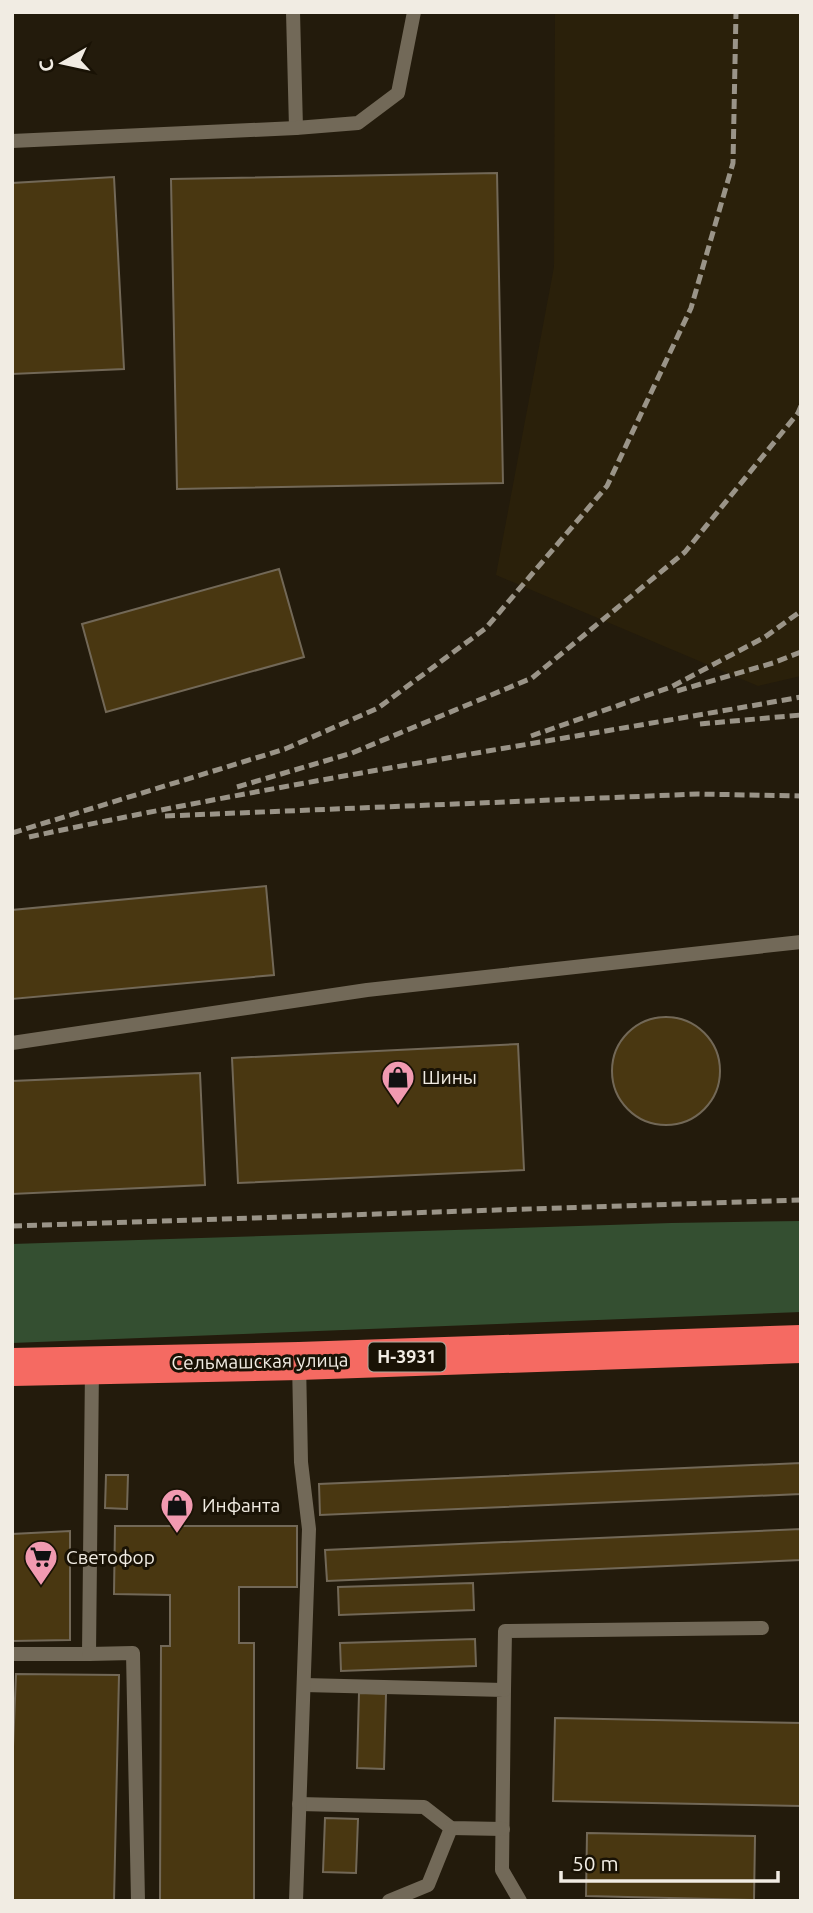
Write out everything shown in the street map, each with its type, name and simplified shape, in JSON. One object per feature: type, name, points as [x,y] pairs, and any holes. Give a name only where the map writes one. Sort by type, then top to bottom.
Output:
[{"type":"highway","name":"Сельмашская улица","points":[[12,1367],[299,1361],[801,1344]]},
{"type":"lane","points":[[293,12],[296,128]]},
{"type":"lane","points":[[12,141],[296,128],[358,122],[398,93],[414,12]]},
{"type":"lane","points":[[12,1043],[367,990],[801,942]]},
{"type":"lane","points":[[296,1901],[309,1528],[301,1462],[299,1361]]},
{"type":"lane","points":[[89,1654],[92,1365]]},
{"type":"lane","points":[[520,1901],[502,1870],[505,1631],[762,1628]]},
{"type":"lane","points":[[12,1654],[133,1653],[138,1901]]},
{"type":"lane","points":[[304,1685],[504,1690]]},
{"type":"lane","points":[[299,1804],[424,1807],[451,1828],[503,1829]]},
{"type":"lane","points":[[389,1901],[428,1885],[451,1828]]},
{"type":"shaded area","points":[[555,12],[801,12],[801,676],[758,686],[496,575],[554,267]]},
{"type":"green space","points":[[801,1221],[801,1312],[12,1343],[12,1244]]},
{"type":"building","points":[[497,173],[503,483],[177,489],[171,179]]},
{"type":"building","points":[[114,177],[124,369],[12,374],[12,183]]},
{"type":"building","points":[[279,569],[304,657],[106,712],[82,624]]},
{"type":"building","points":[[266,886],[274,975],[12,999],[12,910]]},
{"type":"building","points":[[666,1017],[687,1022],[704,1033],[715,1050],[720,1071],[715,1092],[704,1109],[687,1120],[666,1125],[645,1120],[628,1109],[617,1092],[612,1071],[617,1050],[628,1033],[645,1022]]},
{"type":"building","points":[[518,1044],[524,1170],[238,1183],[232,1058]]},
{"type":"building","points":[[200,1073],[205,1185],[12,1194],[12,1081]]},
{"type":"building","points":[[801,1463],[801,1494],[320,1515],[319,1484]]},
{"type":"building","points":[[106,1475],[128,1475],[127,1509],[105,1508]]},
{"type":"building","points":[[115,1526],[297,1526],[297,1587],[239,1587],[239,1643],[254,1643],[254,1901],[160,1901],[161,1646],[170,1646],[170,1595],[114,1594]]},
{"type":"building","points":[[801,1529],[801,1560],[327,1581],[325,1550]]},
{"type":"building","name":"Светофор","points":[[70,1531],[70,1640],[12,1641],[12,1534]]},
{"type":"building","points":[[473,1583],[474,1610],[339,1615],[338,1587]]},
{"type":"building","points":[[475,1639],[476,1666],[341,1671],[340,1643]]},
{"type":"building","points":[[16,1674],[119,1675],[114,1901],[12,1901],[12,1771]]},
{"type":"building","points":[[359,1693],[386,1694],[384,1769],[357,1768]]},
{"type":"building","points":[[555,1718],[801,1723],[801,1806],[553,1801]]},
{"type":"building","points":[[325,1818],[358,1819],[356,1873],[323,1872]]},
{"type":"building","points":[[587,1833],[755,1836],[754,1900],[586,1896]]},
{"type":"railway","points":[[12,833],[285,749],[378,708],[486,628],[607,486],[691,308],[733,163],[736,12]]},
{"type":"railway","points":[[237,787],[352,753],[532,678],[685,552],[801,406]]},
{"type":"railway","points":[[531,736],[671,687],[765,637],[801,611]]},
{"type":"railway","points":[[677,691],[801,652]]},
{"type":"railway","points":[[29,837],[318,781],[801,697]]},
{"type":"railway","points":[[700,724],[801,715]]},
{"type":"railway","points":[[165,816],[698,794],[801,796]]},
{"type":"railway","points":[[12,1226],[801,1200]]},
{"type":"place","name":"Шины","points":[[398,1107]]},
{"type":"place","name":"Инфанта","points":[[177,1535]]},
{"type":"place","name":"Светофор","points":[[41,1587]]}]
